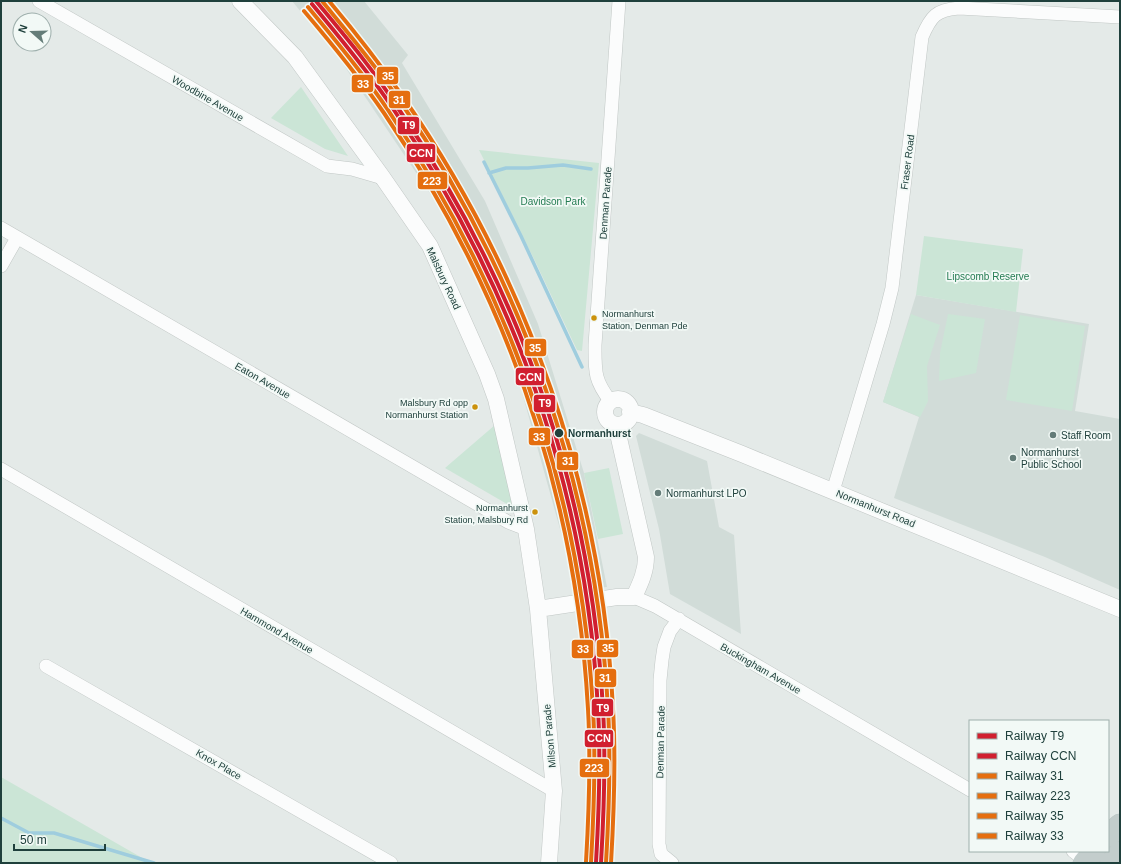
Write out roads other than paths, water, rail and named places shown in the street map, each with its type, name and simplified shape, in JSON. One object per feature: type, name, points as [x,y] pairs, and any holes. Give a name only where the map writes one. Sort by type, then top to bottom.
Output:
[{"type":"highway","points":[[1109,835],[1120,825]]},
{"type":"highway","points":[[1111,863],[1120,853]]},
{"type":"street","name":"Woodbine Avenue","points":[[39,1],[328,166],[352,170],[383,178]]},
{"type":"street","name":"Malsbury Road","points":[[240,1],[294,57],[383,178],[430,246],[487,374],[496,399],[526,529],[538,609]]},
{"type":"street","name":"Denman Parade","points":[[611,402],[600,388],[596,375],[595,345],[619,1]]},
{"type":"street","name":"Fraser Road","points":[[833,491],[883,324],[892,288],[922,37],[928,22],[945,9],[959,8],[1120,17]]},
{"type":"street","name":"Eaton Avenue","points":[[1,228],[508,522],[526,529]]},
{"type":"street","points":[[1,266],[17,238]]},
{"type":"street","points":[[618,399],[626,402],[630,408],[630,416],[624,423],[616,425],[609,422],[605,415],[606,407],[611,402],[618,399]]},
{"type":"street","name":"Normanhurst Road","points":[[630,412],[644,415],[1120,609]]},
{"type":"street","points":[[616,425],[646,557],[645,572],[634,597]]},
{"type":"street","name":"Hammond Avenue","points":[[1,469],[554,791]]},
{"type":"street","name":"Buckingham Avenue","points":[[538,609],[617,597],[634,597],[655,606],[969,789]]},
{"type":"street","name":"Milson Parade","points":[[538,609],[554,791],[549,863]]},
{"type":"street","name":"Denman Parade","points":[[672,863],[661,854],[659,844],[660,680],[664,647],[670,631],[678,620]]},
{"type":"street","name":"Knox Place","points":[[46,666],[391,863]]},
{"type":"waterway","points":[[484,162],[521,236],[582,367]]},
{"type":"waterway","points":[[489,173],[506,168],[563,165],[591,169]]},
{"type":"waterway","points":[[1,818],[29,833],[54,833],[154,863]]},
{"type":"rail line","name":"T9","points":[[316,1],[358,52],[377,78],[440,174],[479,245],[513,318],[542,392],[565,469],[583,547],[596,627],[603,709],[604,747],[604,805],[601,863]]},
{"type":"rail line","name":"31","points":[[322,1],[391,88],[444,170],[483,241],[517,315],[546,390],[570,468],[588,547],[601,627],[608,709],[609,747],[609,805],[606,863]]},
{"type":"rail line","name":"35","points":[[329,1],[367,48],[403,97],[447,166],[487,238],[521,312],[551,388],[575,467],[593,546],[606,627],[613,709],[614,747],[614,805],[611,863]]},
{"type":"rail line","name":"CCN","points":[[312,4],[373,80],[436,176],[474,247],[508,319],[537,394],[560,470],[578,548],[591,627],[598,709],[599,747],[599,805],[596,863]]},
{"type":"rail line","name":"223","points":[[308,7],[350,58],[379,97],[431,179],[470,249],[503,322],[532,396],[555,471],[573,549],[586,628],[593,709],[594,747],[594,805],[591,862]]},
{"type":"rail line","name":"33","points":[[304,11],[375,100],[427,181],[466,252],[499,323],[527,397],[550,473],[568,550],[581,628],[588,709],[589,747],[589,805],[586,862]]},
{"type":"place","name":"Normanhurst Station, Denman Pde","points":[[594,318]]},
{"type":"place","name":"Malsbury Rd opp Normanhurst Station","points":[[475,407]]},
{"type":"place","name":"Normanhurst","points":[[559,433]]},
{"type":"place","name":"Staff Room","points":[[1053,435]]},
{"type":"place","name":"Normanhurst Public School","points":[[1013,458]]},
{"type":"place","name":"Normanhurst LPO","points":[[658,493]]},
{"type":"place","name":"Normanhurst Station, Malsbury Rd","points":[[535,512]]},
{"type":"park label","name":"Davidson Park","points":[[553,201]]},
{"type":"park label","name":"Lipscomb Reserve","points":[[988,276]]}]
